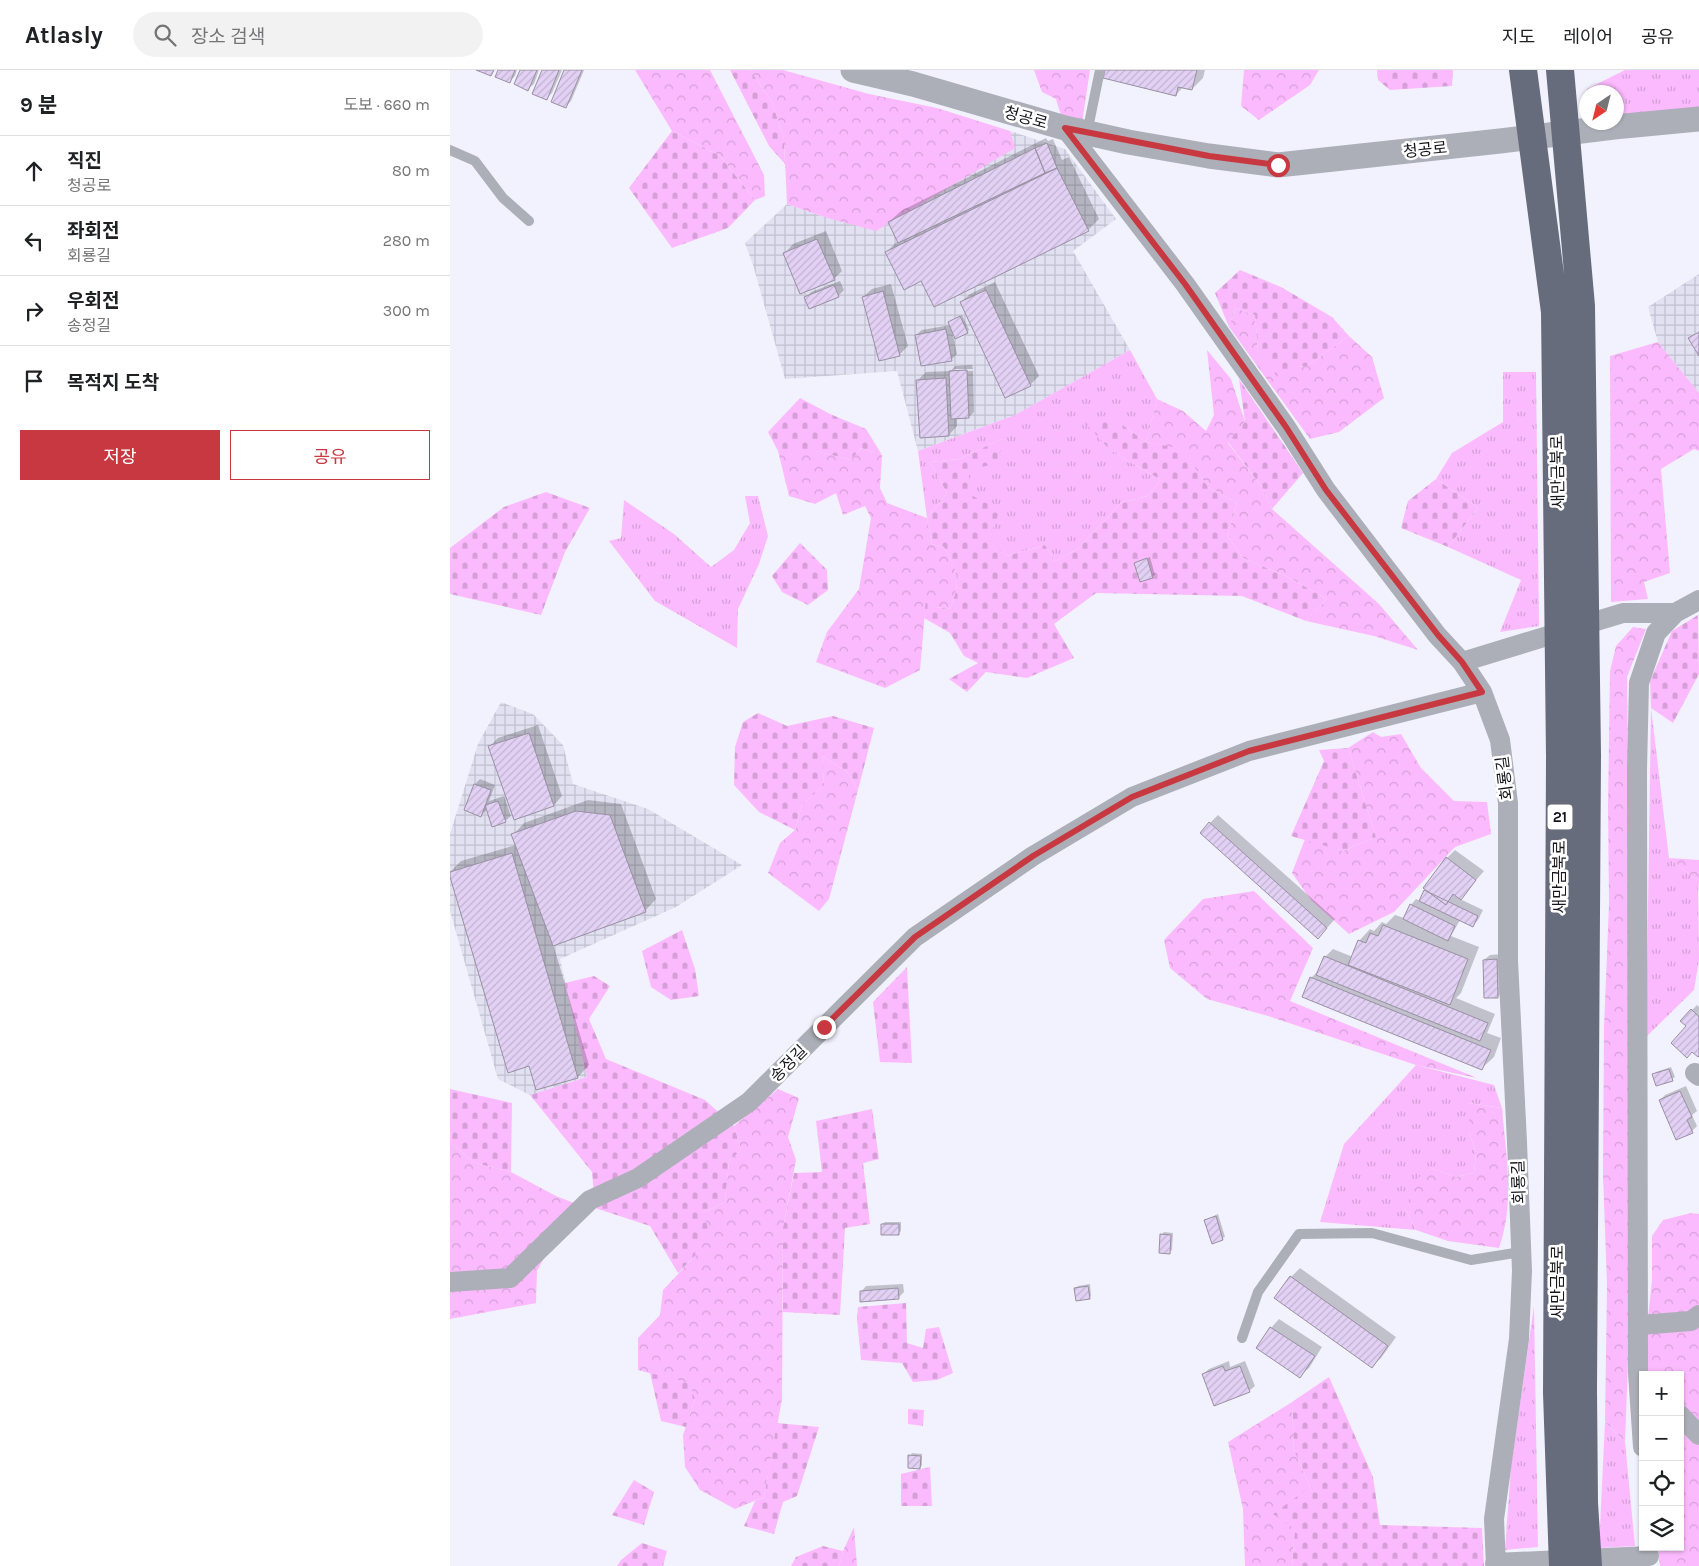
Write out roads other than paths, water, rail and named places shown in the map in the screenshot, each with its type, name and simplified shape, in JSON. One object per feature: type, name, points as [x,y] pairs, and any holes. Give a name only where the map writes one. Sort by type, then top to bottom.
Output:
[{"type":"highway","name":"새만금북로","points":[[1523,70],[1554,312],[1560,756],[1557,1393],[1563,1566]]},
{"type":"highway","name":"새만금북로","points":[[1560,70],[1581,306],[1587,755],[1583,1390],[1584,1503],[1588,1566]]},
{"type":"street","name":"청공로","points":[[853,70],[913,84],[1076,131],[1200,154],[1278,165],[1699,119]]},
{"type":"street","name":"회룡길","points":[[1076,131],[1286,427],[1326,490],[1438,635],[1462,662],[1482,692],[1500,740],[1508,803],[1508,961],[1521,1252],[1519,1339],[1494,1519],[1496,1564]]},
{"type":"street","points":[[1641,1371],[1639,1325],[1637,770],[1639,683],[1656,633],[1675,613],[1699,600]]},
{"type":"street","points":[[1462,662],[1623,613],[1675,613]]},
{"type":"street","name":"송정길","points":[[450,1282],[510,1278],[590,1200],[638,1178],[749,1102],[915,937],[1033,856],[1132,797],[1249,751],[1482,692]]},
{"type":"street","points":[[1639,1325],[1691,1321],[1699,1316]]},
{"type":"street","points":[[1681,1416],[1699,1435]]},
{"type":"street","points":[[1496,1564],[1650,1556]]},
{"type":"lane","points":[[1076,131],[1100,70]]},
{"type":"lane","points":[[450,150],[476,161],[503,198],[530,221]]},
{"type":"lane","points":[[1242,1338],[1258,1292],[1300,1234],[1372,1233],[1471,1260],[1521,1252]]}]
